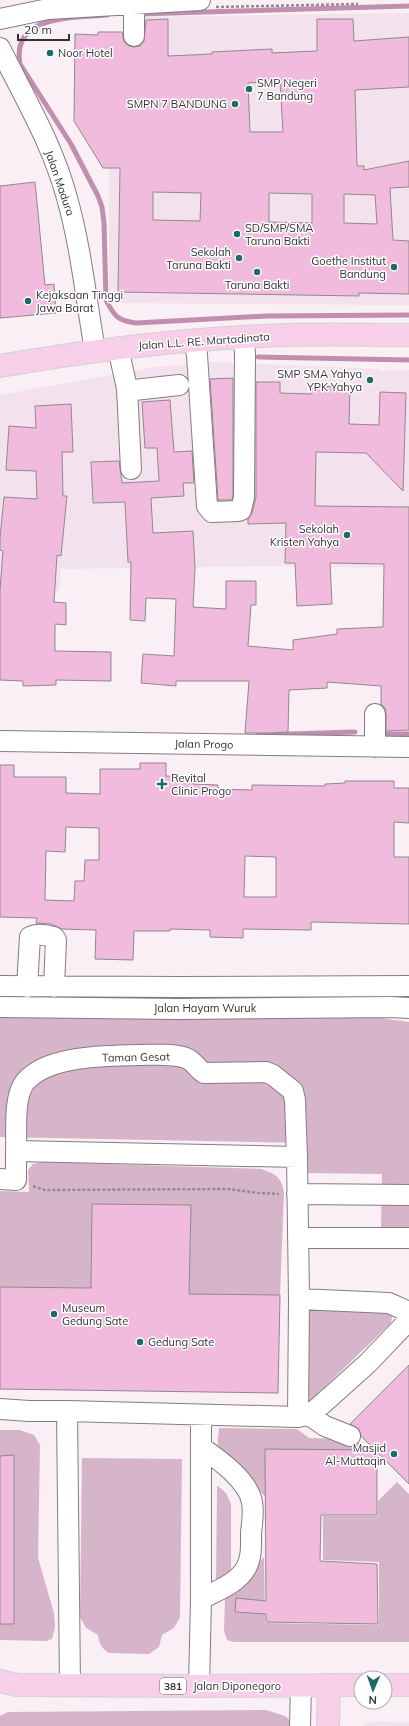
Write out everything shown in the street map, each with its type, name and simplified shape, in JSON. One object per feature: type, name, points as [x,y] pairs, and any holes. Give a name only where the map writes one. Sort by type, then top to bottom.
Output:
[{"type":"main road","name":"Jalan L.L. RE. Martadinata","points":[[0,370],[95,350],[194,340],[243,337],[409,335]]},
{"type":"main road","name":"Jalan Diponegoro","points":[[6,1687],[70,1685],[353,1685]]},
{"type":"main road","points":[[328,1726],[329,1685]]},
{"type":"main road","points":[[393,1685],[409,1685]]},
{"type":"street","points":[[0,19],[48,9],[171,1],[205,3]]},
{"type":"street","points":[[134,3],[134,36]]},
{"type":"street","name":"Jalan Madura","points":[[0,48],[54,161],[67,197],[95,350]]},
{"type":"street","points":[[194,340],[197,354],[207,506],[212,512],[238,511],[241,510],[243,506],[244,497],[245,352],[243,337]]},
{"type":"street","points":[[118,348],[127,388],[131,470]]},
{"type":"street","points":[[127,388],[134,390],[179,385]]},
{"type":"street","points":[[375,714],[375,747]]},
{"type":"street","name":"Jalan Progo","points":[[0,741],[409,747]]},
{"type":"street","points":[[27,987],[30,937],[34,935],[48,935],[54,937],[56,940],[54,987]]},
{"type":"street","points":[[400,1008],[401,985]]},
{"type":"street","name":"Jalan Hayam Wuruk","points":[[0,986],[178,987],[401,985]]},
{"type":"street","points":[[178,987],[178,1009]]},
{"type":"street","name":"Jalan Hayam Wuruk","points":[[0,1007],[178,1009],[400,1008]]},
{"type":"street","name":"Taman Gesat","points":[[8,1180],[16,1151],[18,1101],[24,1083],[31,1077],[49,1067],[73,1060],[109,1056],[158,1055],[187,1058],[198,1070],[204,1073],[266,1072],[278,1079],[293,1091],[295,1100],[303,1416]]},
{"type":"street","points":[[16,1151],[297,1157]]},
{"type":"street","points":[[297,1194],[409,1195]]},
{"type":"street","points":[[298,1238],[409,1238]]},
{"type":"street","points":[[299,1299],[389,1303],[409,1312]]},
{"type":"street","points":[[303,1416],[368,1363],[409,1320]]},
{"type":"street","points":[[0,1409],[30,1412],[67,1411],[201,1416],[303,1416],[350,1436]]},
{"type":"street","points":[[67,1411],[70,1685]]},
{"type":"street","points":[[199,1686],[201,1599],[201,1416]]},
{"type":"street","points":[[201,1448],[219,1459],[233,1471],[246,1489],[252,1502],[251,1555],[245,1569],[233,1583],[201,1599]]},
{"type":"street","points":[[300,1726],[301,1686]]},
{"type":"path","points":[[205,3],[358,4]]},
{"type":"path","points":[[8,1180],[44,1190],[229,1189],[258,1193],[297,1194]]},
{"type":"shaded area","points":[[409,13],[409,305],[109,303],[109,160],[141,160],[139,17]]},
{"type":"shaded area","points":[[210,362],[379,369],[379,371],[409,370],[409,568],[281,566],[61,569],[59,591],[0,590],[0,395],[156,367]]},
{"type":"shaded area","points":[[0,1011],[380,1018],[409,1022],[409,1227],[381,1227],[382,1174],[304,1173],[303,1143],[0,1137]]},
{"type":"shaded area","points":[[42,1162],[261,1169],[274,1174],[281,1182],[284,1192],[280,1295],[189,1294],[190,1205],[92,1204],[91,1288],[0,1287],[0,1191],[29,1192],[28,1170],[33,1164]]},
{"type":"shaded area","points":[[386,1310],[392,1316],[391,1323],[313,1398],[308,1402],[305,1401],[309,1311]]},
{"type":"shaded area","points":[[219,1428],[297,1429],[309,1438],[355,1439],[367,1450],[266,1497],[222,1456],[218,1446]]},
{"type":"shaded area","points":[[0,1430],[20,1430],[34,1435],[40,1445],[38,1558],[54,1613],[55,1627],[52,1639],[46,1641],[0,1640],[0,1624],[14,1624],[14,1456],[0,1456]]},
{"type":"shaded area","points":[[82,1458],[182,1459],[180,1617],[174,1628],[162,1635],[159,1647],[149,1654],[109,1653],[101,1646],[98,1635],[86,1628],[80,1617]]},
{"type":"shaded area","points":[[397,1482],[409,1494],[409,1642],[234,1642],[227,1640],[224,1631],[225,1598],[264,1557],[265,1623],[379,1625],[379,1562],[323,1560],[323,1516],[378,1516],[378,1501]]},
{"type":"shaded area","points":[[218,1486],[226,1493],[231,1504],[231,1569],[230,1573],[216,1583],[217,1487]]},
{"type":"shaded area","points":[[266,1710],[285,1716],[296,1726],[0,1726],[0,1716],[8,1712]]},
{"type":"shaded area","points":[[377,1721],[409,1723],[409,1726],[364,1726],[365,1724]]},
{"type":"building","points":[[168,19],[168,56],[272,49],[272,53],[317,51],[317,19],[353,19],[354,41],[409,37],[409,87],[355,90],[357,166],[364,166],[364,170],[409,161],[409,187],[390,188],[393,240],[409,241],[409,294],[359,293],[359,296],[118,292],[120,168],[103,168],[74,121],[75,34],[98,35],[98,32],[122,32],[124,42],[129,46],[140,46],[144,41],[146,20]],"holes":[[[280,81],[283,132],[250,132],[248,83]],[[153,192],[201,193],[200,221],[153,220]],[[269,193],[312,194],[312,223],[269,222]],[[344,194],[375,195],[377,224],[344,223]]]},
{"type":"building","points":[[35,182],[45,285],[54,284],[56,313],[0,318],[0,186]]},
{"type":"building","points":[[233,378],[233,496],[232,500],[218,500],[210,379]]},
{"type":"building","points":[[256,382],[280,382],[280,393],[311,394],[311,386],[350,387],[349,424],[379,425],[380,392],[406,393],[403,491],[366,453],[316,452],[315,506],[409,507],[409,730],[386,731],[385,708],[381,704],[381,686],[327,682],[327,688],[289,690],[288,732],[245,733],[249,681],[176,681],[176,686],[141,683],[143,654],[174,656],[176,599],[146,598],[145,621],[130,620],[131,562],[128,562],[125,502],[93,503],[91,462],[119,461],[122,483],[159,481],[157,448],[145,448],[142,402],[170,400],[174,452],[192,451],[194,483],[183,483],[184,496],[151,498],[153,533],[193,531],[195,568],[193,607],[226,609],[226,581],[256,581],[256,605],[251,605],[248,646],[293,650],[293,640],[337,634],[337,629],[383,627],[384,564],[330,563],[332,604],[297,606],[295,563],[285,563],[286,523],[248,524],[248,519],[252,513],[256,497]]},
{"type":"building","points":[[71,404],[73,452],[62,452],[63,496],[67,496],[61,556],[57,555],[54,602],[66,603],[66,625],[55,624],[55,651],[111,652],[111,681],[56,680],[56,685],[23,686],[23,681],[0,680],[0,590],[3,551],[0,550],[0,538],[4,497],[37,499],[36,471],[6,470],[9,426],[36,428],[35,406]]},
{"type":"building","points":[[140,763],[166,763],[166,776],[193,777],[193,784],[218,785],[218,789],[252,790],[252,785],[325,786],[325,784],[345,783],[345,781],[394,781],[394,788],[409,788],[409,823],[394,822],[394,857],[409,857],[409,924],[311,922],[311,930],[243,929],[243,938],[210,937],[210,930],[170,929],[170,931],[134,931],[133,960],[95,959],[96,930],[62,929],[51,924],[36,923],[37,918],[0,917],[0,765],[14,765],[14,777],[66,777],[66,793],[100,794],[100,769],[140,769]],"holes":[[[66,827],[99,828],[99,860],[85,860],[84,881],[75,881],[74,901],[45,900],[46,851],[65,852]],[[245,856],[276,857],[276,897],[244,897]]]},
{"type":"building","name":"Gedung Sate","points":[[92,1204],[191,1205],[189,1294],[280,1295],[278,1393],[0,1389],[0,1287],[91,1288]]},
{"type":"building","points":[[409,1365],[409,1484],[377,1452],[377,1515],[321,1515],[320,1561],[377,1564],[378,1624],[266,1622],[266,1614],[235,1612],[236,1598],[266,1601],[265,1449],[375,1450],[361,1436],[359,1429],[350,1424]]},
{"type":"building","points":[[14,1455],[14,1624],[0,1624],[0,1456]]},
{"type":"waterway","points":[[139,14],[409,6]]},
{"type":"waterway","points":[[107,15],[63,19],[48,22],[35,27],[25,36],[20,48],[20,64],[71,144],[98,196],[102,207],[104,223],[106,300],[117,317],[125,321],[136,323],[267,316],[409,315]]},
{"type":"waterway","points":[[258,357],[409,360]]},
{"type":"waterway","points":[[258,735],[355,732]]},
{"type":"waterway","points":[[387,734],[409,734]]},
{"type":"place","name":"Noor Hotel","points":[[50,53]]},
{"type":"place","name":"SMP Negeri 7 Bandung","points":[[249,89]]},
{"type":"place","name":"SMPN 7 BANDUNG","points":[[235,104]]},
{"type":"place","name":"SD/SMP/SMA Taruna Bakti","points":[[237,234]]},
{"type":"place","name":"Sekolah Taruna Bakti","points":[[239,258]]},
{"type":"place","name":"Goethe Institut Bandung","points":[[394,267]]},
{"type":"place","name":"Taruna Bakti","points":[[257,272]]},
{"type":"place","name":"Kejaksaan Tinggi Jawa Barat","points":[[28,301]]},
{"type":"place","name":"SMP SMA Yahya YPK Yahya","points":[[370,380]]},
{"type":"place","name":"Sekolah Kristen Yahya","points":[[347,535]]},
{"type":"place","name":"Revital Clinic Progo","points":[[162,784]]},
{"type":"place","name":"Museum Gedung Sate","points":[[54,1314]]},
{"type":"place","name":"Gedung Sate","points":[[140,1342]]},
{"type":"place","name":"Masjid Al-Muttaqin","points":[[394,1454]]}]
